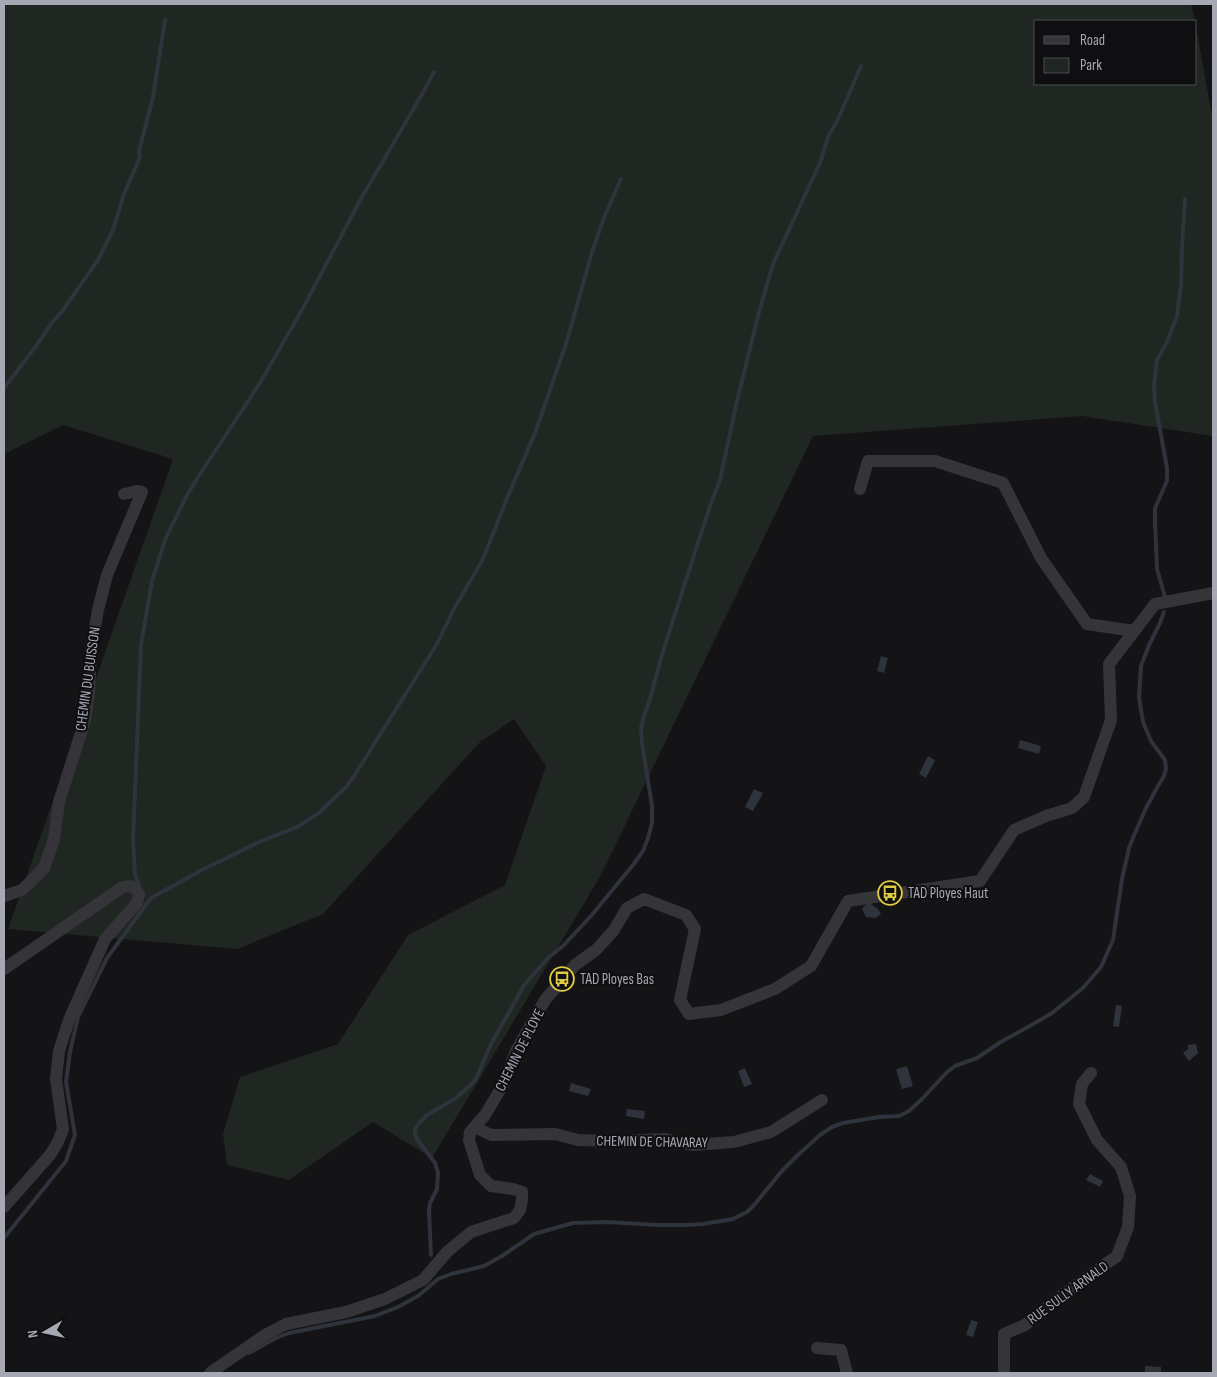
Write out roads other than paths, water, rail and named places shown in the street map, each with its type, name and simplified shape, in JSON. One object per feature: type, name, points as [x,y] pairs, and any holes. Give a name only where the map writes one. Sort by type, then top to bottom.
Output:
[{"type":"street","points":[[860,489],[868,461],[935,461],[1003,483],[1041,558],[1088,624],[1134,631]]},
{"type":"street","name":"CHEMIN DU BUISSON","points":[[4,896],[22,890],[44,868],[54,839],[59,802],[85,720],[89,693],[91,651],[98,610],[107,575],[142,492],[137,491],[124,494]]},
{"type":"street","name":"CHEMIN DE PLOYE","points":[[210,1373],[265,1335],[286,1324],[346,1312],[385,1299],[423,1280],[447,1252],[471,1232],[514,1218],[520,1210],[522,1192],[491,1186],[480,1175],[469,1140],[470,1132],[485,1115],[503,1085],[516,1051],[545,1000],[575,965],[596,950],[614,930],[627,908],[644,899],[686,914],[695,929],[680,1000],[689,1014],[720,1010],[748,1000],[775,989],[811,966],[848,901],[980,882],[1014,830],[1046,816],[1072,808],[1084,797],[1111,720],[1110,664],[1155,604],[1213,593]]},
{"type":"street","points":[[4,969],[121,888],[129,886],[136,888],[139,894],[136,903],[105,939],[97,954],[69,1020],[59,1051],[56,1079],[63,1129],[58,1142],[50,1155],[4,1207]]},
{"type":"street","name":"RUE SULLY ARNALD","points":[[1004,1373],[1004,1334],[1025,1325],[1057,1299],[1117,1256],[1128,1228],[1130,1196],[1121,1167],[1097,1140],[1079,1104],[1082,1084],[1091,1072]]},
{"type":"street","name":"CHEMIN DE CHAVARAY","points":[[475,1127],[491,1136],[555,1134],[578,1140],[665,1139],[693,1145],[734,1142],[771,1132],[822,1100]]},
{"type":"street","points":[[817,1348],[841,1350],[847,1373]]},
{"type":"waterway","points":[[4,388],[98,260],[113,230],[124,194],[140,157],[139,151],[153,97],[165,20]]},
{"type":"waterway","points":[[431,1255],[429,1210],[430,1203],[437,1189],[438,1173],[435,1163],[417,1139],[415,1129],[427,1115],[456,1098],[475,1081],[491,1044],[525,984],[549,957],[563,946],[591,916],[633,865],[643,851],[648,838],[652,823],[652,806],[642,743],[641,728],[644,716],[676,611],[720,480],[737,401],[773,264],[820,163],[828,137],[839,117],[861,66]]},
{"type":"waterway","points":[[139,886],[135,874],[133,840],[141,645],[152,581],[165,540],[198,477],[260,383],[303,308],[363,195],[434,72]]},
{"type":"waterway","points":[[4,1238],[66,1161],[75,1135],[66,1082],[70,1052],[78,1017],[107,958],[151,898],[257,843],[297,827],[319,813],[347,786],[437,644],[454,609],[483,559],[535,433],[567,341],[592,252],[605,215],[621,179]]},
{"type":"waterway","points":[[1165,597],[1157,569],[1155,508],[1167,481],[1167,468],[1155,402],[1154,385],[1157,360],[1167,342],[1177,316],[1181,285],[1185,199]]},
{"type":"waterway","points":[[249,1353],[289,1333],[375,1316],[398,1307],[418,1296],[438,1279],[484,1266],[534,1234],[573,1223],[607,1222],[688,1225],[733,1219],[747,1212],[781,1172],[820,1135],[832,1127],[843,1123],[879,1117],[899,1116],[909,1111],[955,1066],[977,1058],[999,1043],[1052,1013],[1083,988],[1101,967],[1113,940],[1122,879],[1129,848],[1146,808],[1166,769],[1165,760],[1151,741],[1143,722],[1139,697],[1141,666],[1164,612]]},
{"type":"place","name":"TAD Ployes Haut","points":[[890,893]]},
{"type":"place","name":"TAD Ployes Bas","points":[[562,979]]}]
